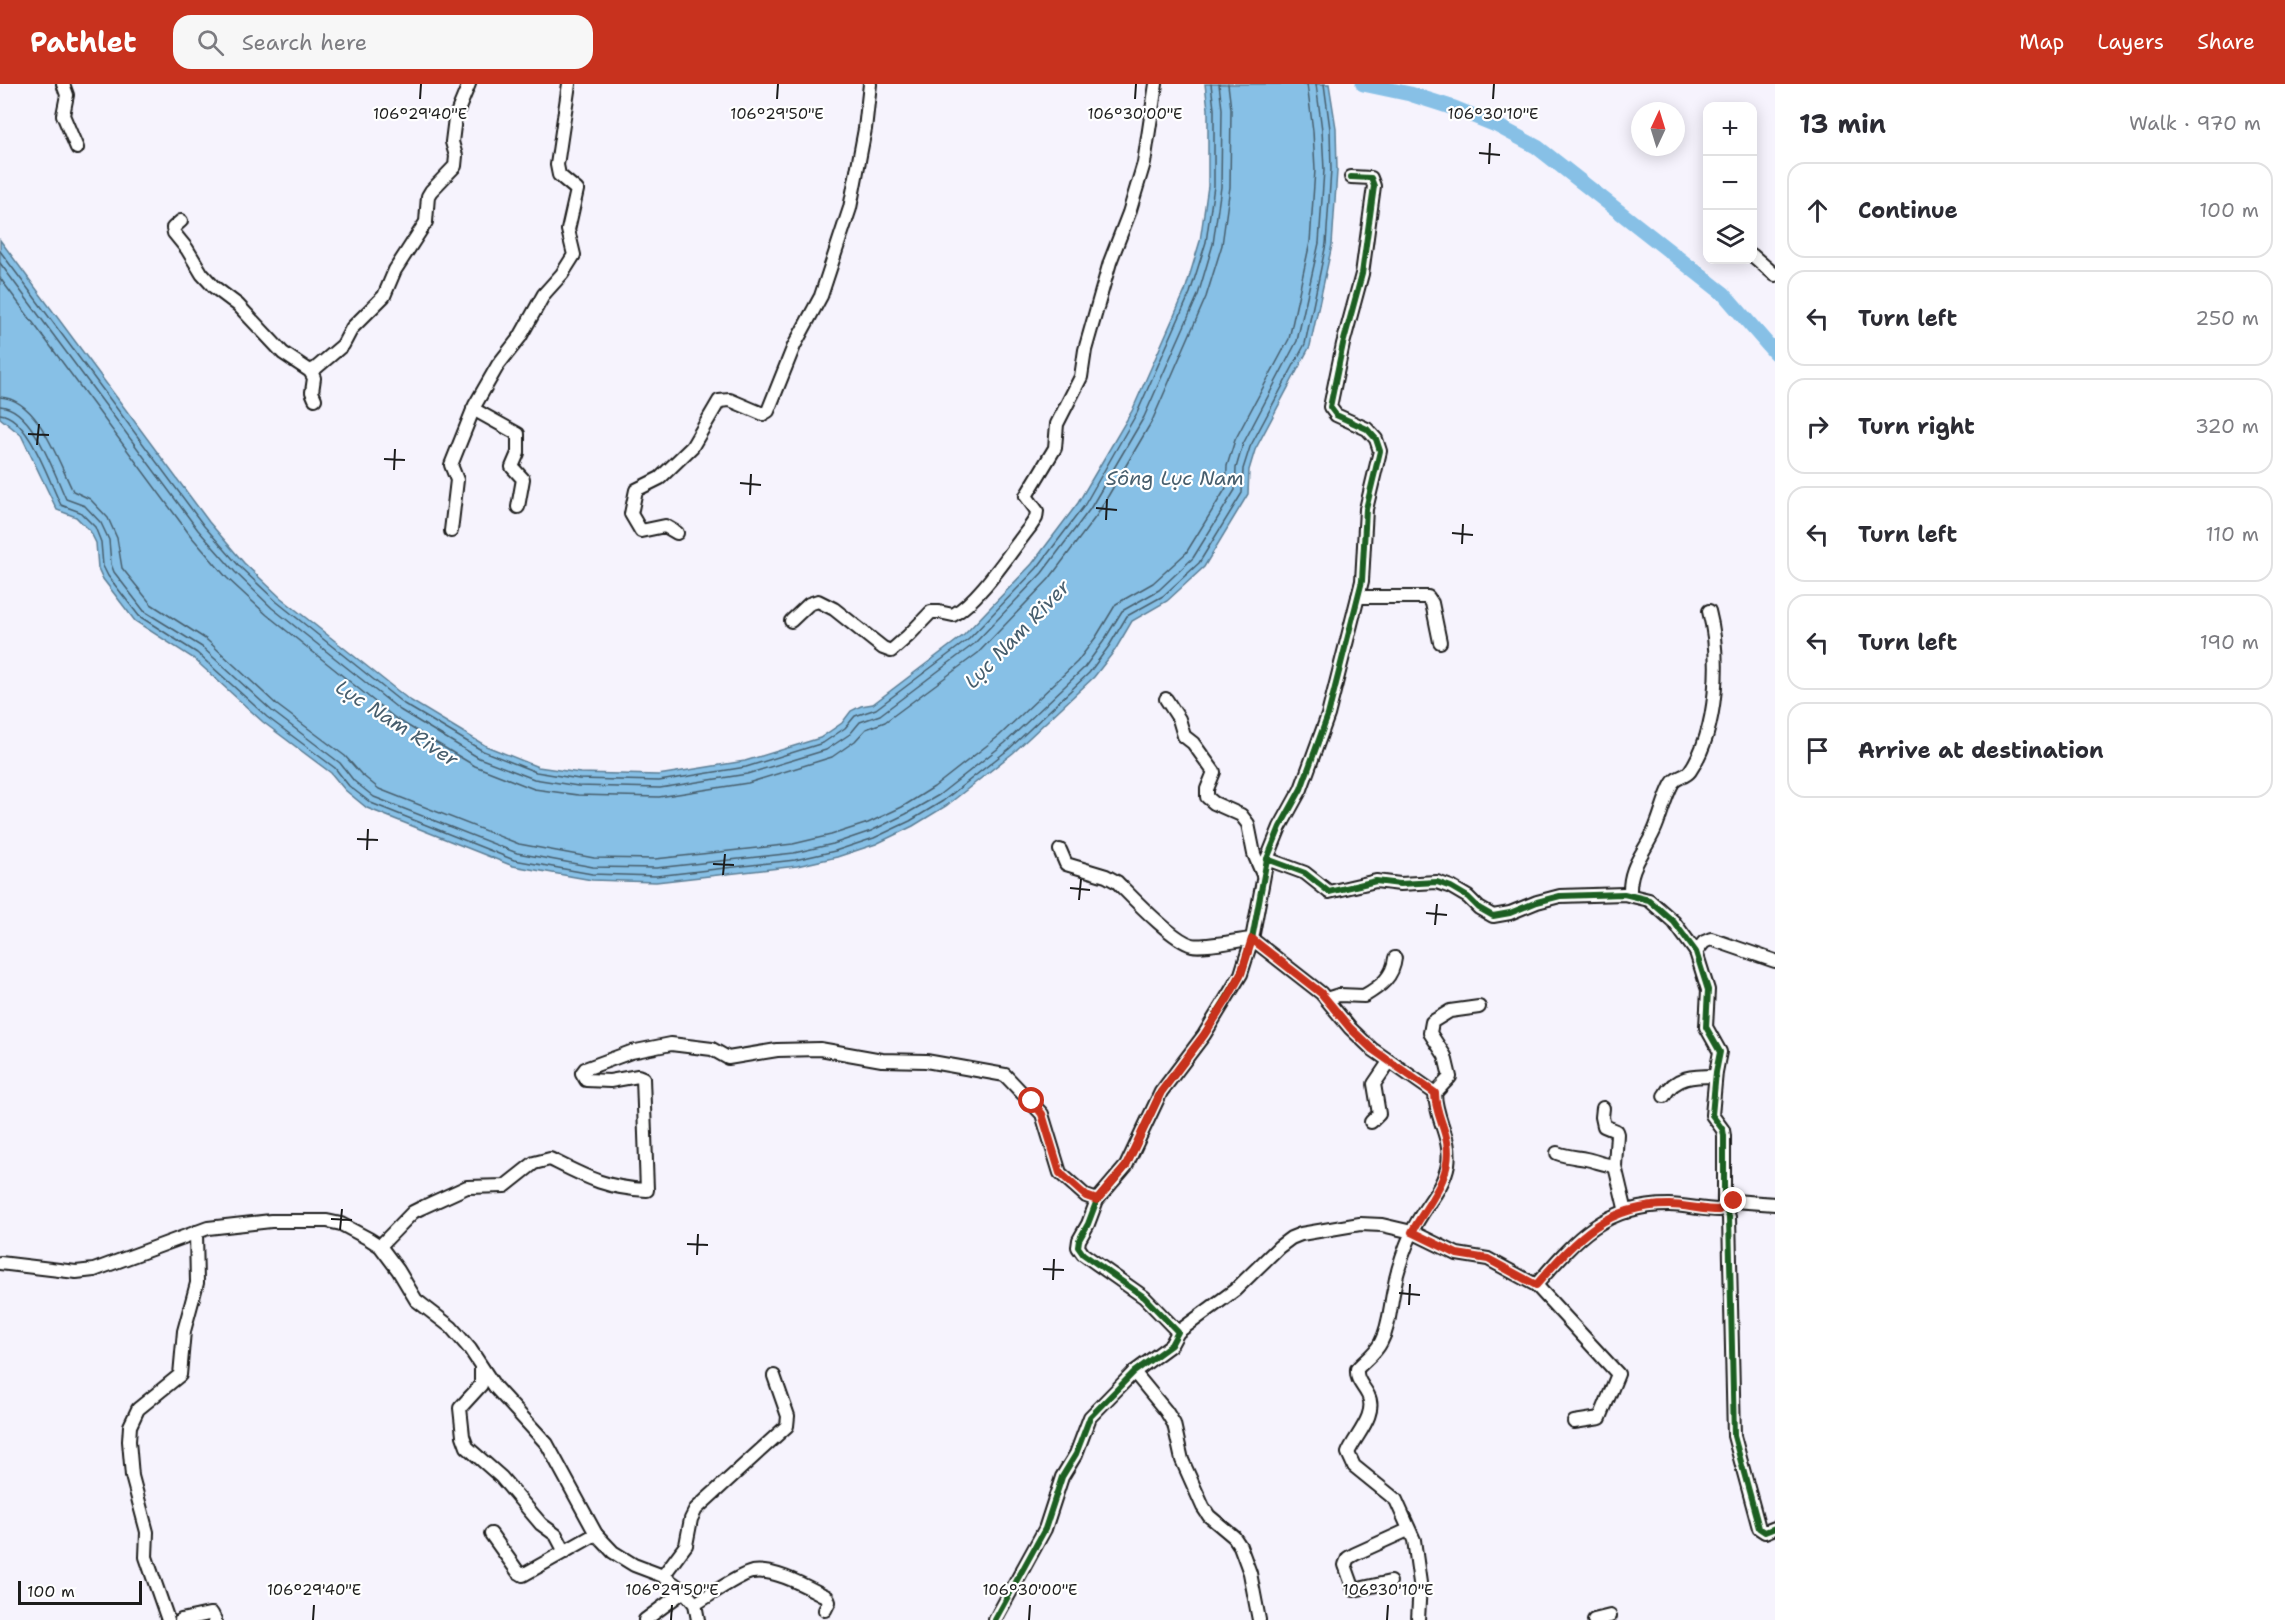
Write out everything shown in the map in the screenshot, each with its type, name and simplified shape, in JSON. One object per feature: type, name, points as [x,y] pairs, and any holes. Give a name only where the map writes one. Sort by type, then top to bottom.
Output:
[{"type":"street","points":[[63,84],[67,95],[63,115],[77,147]]},
{"type":"street","points":[[310,371],[343,345],[352,328],[384,296],[395,270],[426,222],[431,191],[455,166],[456,156],[452,142],[455,118],[469,84]]},
{"type":"street","points":[[451,531],[457,480],[451,465],[473,410],[498,365],[531,320],[544,294],[572,259],[574,250],[568,230],[577,190],[559,175],[557,165],[569,84]]},
{"type":"street","points":[[677,533],[665,526],[641,531],[631,516],[636,490],[660,478],[692,447],[719,400],[730,400],[763,414],[768,411],[794,346],[821,296],[847,220],[866,129],[870,84]]},
{"type":"street","points":[[791,621],[809,604],[818,601],[834,609],[883,648],[891,651],[931,612],[953,615],[962,609],[987,582],[1030,527],[1036,518],[1037,510],[1026,496],[1055,448],[1057,424],[1081,377],[1085,350],[1110,262],[1129,213],[1144,163],[1156,84]]},
{"type":"street","points":[[1178,1332],[1144,1297],[1079,1251],[1079,1239],[1088,1224],[1097,1200],[1126,1166],[1161,1092],[1204,1035],[1241,974],[1252,939],[1268,859],[1280,827],[1301,789],[1328,715],[1364,572],[1366,509],[1379,447],[1367,429],[1332,411],[1330,401],[1362,274],[1374,186],[1371,178],[1351,177]]},
{"type":"street","points":[[182,221],[173,228],[174,233],[202,274],[214,287],[238,305],[283,353],[310,371],[314,378],[312,392],[315,399]]},
{"type":"street","points":[[1757,259],[1775,275]]},
{"type":"street","points":[[473,410],[518,434],[518,453],[512,467],[523,479],[518,507]]},
{"type":"street","points":[[1358,597],[1428,597],[1432,603],[1440,642]]},
{"type":"street","points":[[1630,894],[1630,874],[1654,832],[1670,788],[1675,780],[1689,772],[1709,727],[1715,681],[1715,646],[1709,610]]},
{"type":"street","points":[[1166,699],[1179,719],[1184,736],[1193,743],[1214,772],[1207,789],[1207,797],[1214,803],[1241,815],[1248,824],[1254,854],[1263,875]]},
{"type":"street","points":[[1060,849],[1066,864],[1106,876],[1117,882],[1185,942],[1199,945],[1252,939],[1326,999],[1350,1028],[1389,1062],[1435,1093]]},
{"type":"street","points":[[1268,859],[1305,873],[1329,892],[1376,881],[1394,884],[1430,881],[1444,884],[1468,897],[1484,912],[1493,916],[1510,913],[1560,896],[1630,894],[1657,905],[1679,927],[1702,965],[1708,990],[1706,1027],[1720,1052],[1715,1076],[1712,1115],[1723,1130],[1724,1136],[1724,1206],[1729,1217],[1734,1436],[1759,1528],[1765,1532],[1775,1528]]},
{"type":"street","points":[[1696,952],[1704,942],[1711,939],[1775,961]]},
{"type":"street","points":[[1326,999],[1340,995],[1365,996],[1391,975],[1395,958]]},
{"type":"street","points":[[1418,1620],[1420,1583],[1415,1545],[1396,1500],[1354,1466],[1348,1453],[1367,1419],[1371,1405],[1369,1396],[1358,1379],[1357,1371],[1382,1340],[1388,1324],[1394,1287],[1412,1232],[1443,1180],[1448,1164],[1448,1144],[1435,1109],[1435,1093],[1450,1077],[1445,1056],[1430,1033],[1432,1022],[1450,1011],[1479,1007]]},
{"type":"street","points":[[380,1246],[413,1212],[466,1186],[505,1186],[534,1163],[543,1159],[550,1159],[596,1182],[648,1190],[643,1078],[638,1076],[598,1082],[586,1080],[582,1073],[585,1069],[631,1052],[664,1045],[712,1049],[728,1058],[777,1050],[820,1049],[882,1060],[926,1060],[977,1071],[1000,1073],[1032,1101],[1042,1114],[1060,1173],[1086,1196],[1097,1200]]},
{"type":"street","points":[[1371,1122],[1379,1114],[1374,1084],[1389,1062]]},
{"type":"street","points":[[1664,1096],[1676,1081],[1699,1076],[1715,1076]]},
{"type":"street","points":[[1603,1108],[1604,1126],[1616,1131],[1617,1134],[1614,1166],[1626,1212]]},
{"type":"street","points":[[1557,1153],[1569,1158],[1584,1158],[1601,1165],[1614,1166]]},
{"type":"street","points":[[1536,1285],[1588,1229],[1626,1212],[1671,1205],[1716,1210],[1734,1201],[1775,1204]]},
{"type":"street","points":[[0,1263],[76,1272],[94,1270],[208,1228],[271,1221],[327,1221],[340,1224],[380,1246],[416,1300],[451,1327],[470,1349],[495,1387],[547,1444],[596,1534],[613,1552],[634,1565],[663,1576],[684,1591],[695,1604],[698,1620]]},
{"type":"street","points":[[995,1620],[1045,1529],[1062,1477],[1076,1454],[1090,1417],[1134,1372],[1166,1350],[1175,1340],[1178,1332],[1234,1290],[1279,1246],[1301,1234],[1368,1223],[1412,1232],[1457,1254],[1488,1259],[1536,1285],[1617,1374],[1600,1418],[1574,1422]]},
{"type":"street","points":[[168,1620],[146,1557],[147,1532],[132,1476],[130,1426],[138,1409],[180,1375],[184,1331],[197,1283],[196,1232]]},
{"type":"street","points":[[481,1367],[480,1385],[460,1408],[465,1444],[510,1486],[541,1524],[556,1535],[565,1552]]},
{"type":"street","points":[[1134,1372],[1166,1411],[1174,1425],[1182,1460],[1203,1507],[1209,1516],[1240,1546],[1250,1573],[1259,1620]]},
{"type":"street","points":[[663,1576],[686,1545],[691,1519],[696,1509],[787,1426],[788,1416],[774,1376]]},
{"type":"street","points":[[1390,1582],[1354,1590],[1345,1565],[1348,1558],[1355,1554],[1408,1530]]},
{"type":"street","points":[[491,1534],[521,1574],[526,1574],[596,1534]]},
{"type":"street","points":[[695,1604],[744,1575],[758,1572],[787,1578],[826,1597],[829,1602],[825,1610]]},
{"type":"street","points":[[645,1620],[684,1591]]},
{"type":"street","points":[[181,1620],[212,1614],[215,1620]]},
{"type":"street","points":[[1594,1620],[1610,1616]]},
{"type":"water","name":"Sông Lục Nam","points":[[1205,84],[1329,84],[1336,128],[1337,171],[1332,245],[1310,346],[1255,450],[1249,470],[1248,494],[1204,567],[1167,601],[1132,621],[1115,650],[1094,677],[1013,753],[946,806],[913,826],[876,844],[837,857],[797,866],[656,882],[592,880],[513,866],[367,808],[345,790],[331,773],[263,722],[193,658],[135,621],[103,579],[98,568],[96,543],[90,531],[76,517],[57,510],[21,435],[0,418],[0,240],[209,522],[244,563],[281,598],[408,699],[486,746],[538,767],[580,773],[658,775],[745,761],[820,738],[842,723],[851,711],[873,704],[964,635],[1032,564],[1078,503],[1132,411],[1185,291],[1200,241],[1208,186],[1208,109]]},
{"type":"waterway","points":[[1363,84],[1410,94],[1454,108],[1496,125],[1537,147],[1724,294],[1775,353]]},
{"type":"cycle path","points":[[995,1620],[1045,1529],[1062,1477],[1076,1454],[1090,1417],[1134,1372],[1171,1345],[1178,1332],[1144,1297],[1083,1254],[1078,1247],[1079,1240],[1097,1200],[1126,1166],[1161,1092],[1204,1035],[1241,974],[1252,939],[1267,859],[1280,827],[1301,789],[1328,715],[1362,581],[1366,509],[1380,451],[1376,439],[1367,429],[1336,415],[1330,407],[1343,344],[1362,274],[1374,186],[1371,178],[1351,177]]},
{"type":"cycle path","points":[[1267,859],[1305,873],[1329,892],[1376,881],[1400,884],[1437,882],[1468,897],[1479,908],[1493,916],[1510,913],[1560,896],[1624,894],[1649,900],[1674,922],[1696,952],[1708,990],[1706,1027],[1720,1052],[1712,1115],[1723,1130],[1724,1136],[1724,1206],[1729,1217],[1734,1436],[1759,1528],[1765,1532],[1775,1528]]},
{"type":"route","points":[[1032,1101],[1042,1114],[1060,1173],[1086,1196],[1097,1200],[1126,1166],[1161,1092],[1204,1035],[1228,998],[1246,962],[1252,939],[1321,993],[1350,1028],[1372,1049],[1435,1093],[1435,1109],[1448,1144],[1448,1164],[1443,1180],[1412,1232],[1457,1254],[1496,1262],[1536,1285],[1588,1229],[1599,1223],[1646,1207],[1671,1205],[1719,1210],[1734,1201]]},
{"type":"water label","name":"Lục Nam River","points":[[1017,634]]},
{"type":"water label","name":"Lục Nam River","points":[[397,723]]}]
